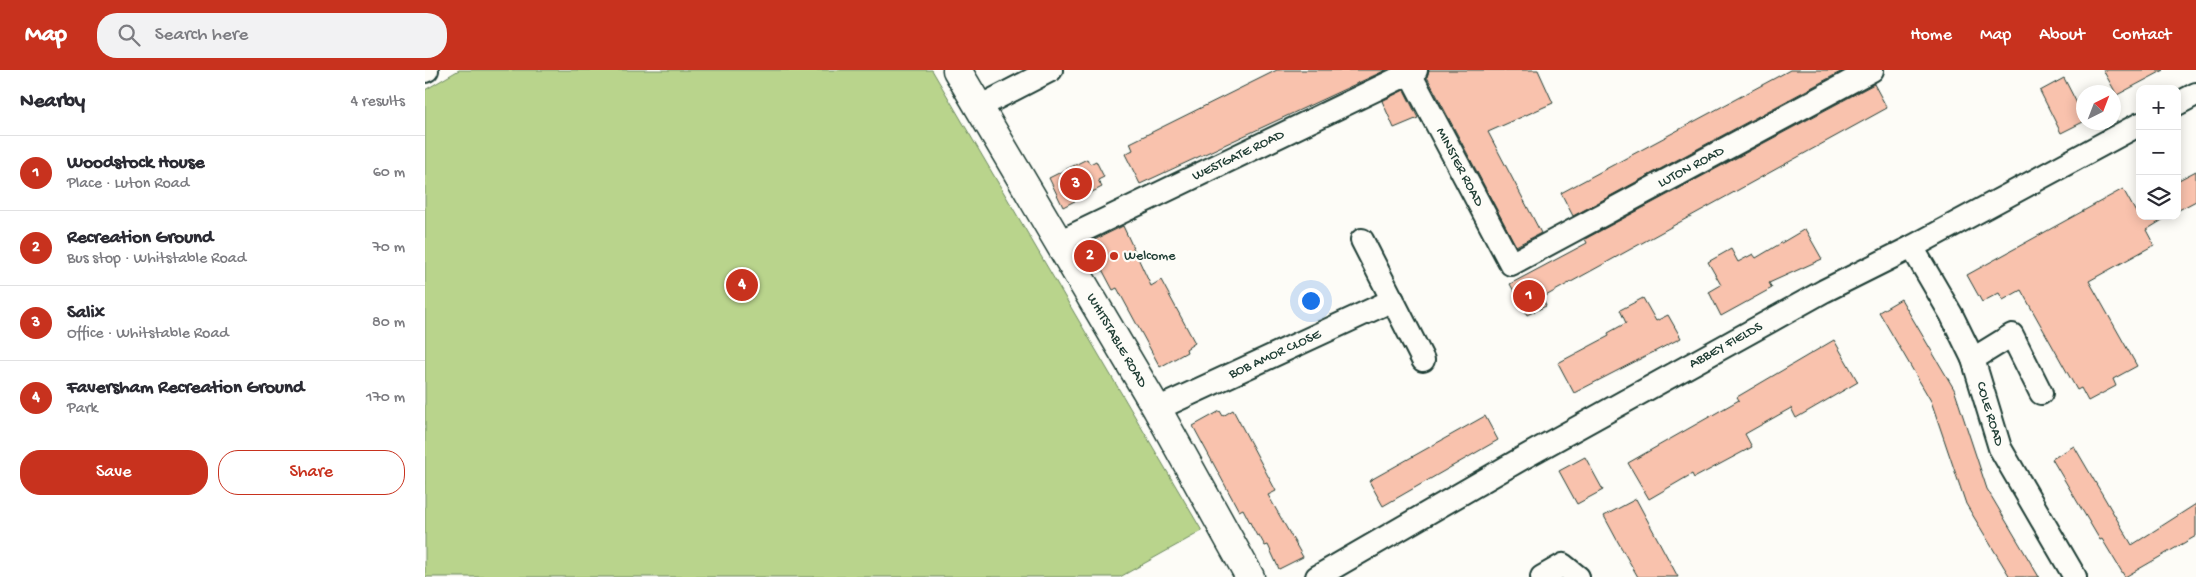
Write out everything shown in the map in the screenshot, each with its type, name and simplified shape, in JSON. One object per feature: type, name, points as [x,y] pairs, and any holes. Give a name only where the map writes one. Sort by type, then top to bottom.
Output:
[{"type":"main road","name":"WHITSTABLE ROAD","points":[[957,70],[1157,409],[1249,577]]},
{"type":"street","points":[[979,106],[1051,70]]},
{"type":"street","name":"LUTON ROAD","points":[[1511,264],[1871,70]]},
{"type":"street","name":"MINSTER ROAD","points":[[1412,71],[1511,264]]},
{"type":"street","name":"WESTGATE ROAD","points":[[1059,242],[1412,71]]},
{"type":"street","points":[[2181,102],[2196,94]]},
{"type":"street","name":"ABBEY FIELDS","points":[[1317,577],[1521,459],[1824,291],[1912,247],[2136,126]]},
{"type":"street","points":[[1362,240],[1423,360]]},
{"type":"street","name":"COLE ROAD","points":[[1912,247],[1951,314],[1973,359],[2000,448],[2075,577]]},
{"type":"street","name":"BOB AMOR CLOSE","points":[[1157,409],[1393,300]]},
{"type":"street","points":[[1973,359],[2011,335],[2041,393]]},
{"type":"street","points":[[1542,577],[1563,565],[1578,577]]},
{"type":"green space","points":[[459,70],[932,70],[1202,531],[1120,577],[425,577],[425,90]]},
{"type":"building","points":[[1277,70],[1386,70],[1140,184],[1125,154],[1133,150],[1130,143]]},
{"type":"building","points":[[1429,70],[1538,70],[1553,103],[1488,132],[1541,233],[1516,246],[1427,77]]},
{"type":"building","points":[[1790,70],[1844,70],[1573,216],[1561,193]]},
{"type":"building","points":[[2103,70],[2164,70],[2121,93],[2121,85],[2111,85]]},
{"type":"building","points":[[2064,78],[2076,101],[2076,126],[2061,133],[2040,91]]},
{"type":"building","points":[[1874,84],[1887,108],[1542,298],[1546,306],[1527,315],[1510,284],[1587,243],[1585,239]]},
{"type":"building","points":[[1404,90],[1418,118],[1394,128],[1382,101]]},
{"type":"building","points":[[1087,159],[1090,164],[1096,161],[1104,177],[1098,180],[1102,187],[1063,207],[1049,178]]},
{"type":"building","points":[[2196,171],[2196,201],[2181,209],[2181,179]]},
{"type":"building","points":[[2123,189],[2136,212],[2136,220],[2162,220],[2146,230],[2154,245],[2089,281],[2137,366],[2113,379],[2116,386],[2088,401],[2081,388],[2077,390],[2021,290],[2003,300],[1999,293],[1982,302],[1967,275]]},
{"type":"building","points":[[1123,226],[1151,286],[1161,280],[1195,343],[1186,349],[1187,352],[1160,367],[1117,288],[1113,290],[1088,243]]},
{"type":"building","points":[[1805,229],[1822,259],[1769,283],[1772,288],[1721,316],[1709,292],[1721,285],[1708,262],[1731,249],[1738,262],[1753,254],[1756,258]]},
{"type":"building","points":[[1643,298],[1656,321],[1668,315],[1681,338],[1574,393],[1558,363],[1609,336],[1608,333],[1626,323],[1620,310]]},
{"type":"building","points":[[1901,299],[1954,389],[1987,489],[2039,577],[2010,577],[1966,504],[1931,401],[1879,312]]},
{"type":"building","points":[[1834,340],[1858,382],[1796,418],[1791,408],[1745,434],[1752,447],[1694,478],[1692,474],[1649,499],[1628,463],[1739,400],[1737,397]]},
{"type":"building","points":[[1233,410],[1276,491],[1268,495],[1303,557],[1279,569],[1268,545],[1265,546],[1259,535],[1257,536],[1243,509],[1239,511],[1193,426],[1220,411],[1223,416]]},
{"type":"building","points":[[1485,416],[1498,440],[1383,506],[1369,481]]},
{"type":"building","points":[[2074,446],[2132,545],[2196,504],[2196,536],[2125,577],[2102,539],[2100,540],[2052,459]]},
{"type":"building","points":[[1585,457],[1603,490],[1577,504],[1559,471]]},
{"type":"building","points":[[1636,499],[1678,577],[1638,577],[1604,516]]},
{"type":"place","name":"Salix","points":[[1076,184]]},
{"type":"place","name":"Recreation Ground","points":[[1090,256]]},
{"type":"place","name":"Welcome","points":[[1114,256]]},
{"type":"place","name":"Faversham Recreation Ground","points":[[742,285]]},
{"type":"place","name":"Woodstock House","points":[[1529,296]]}]
